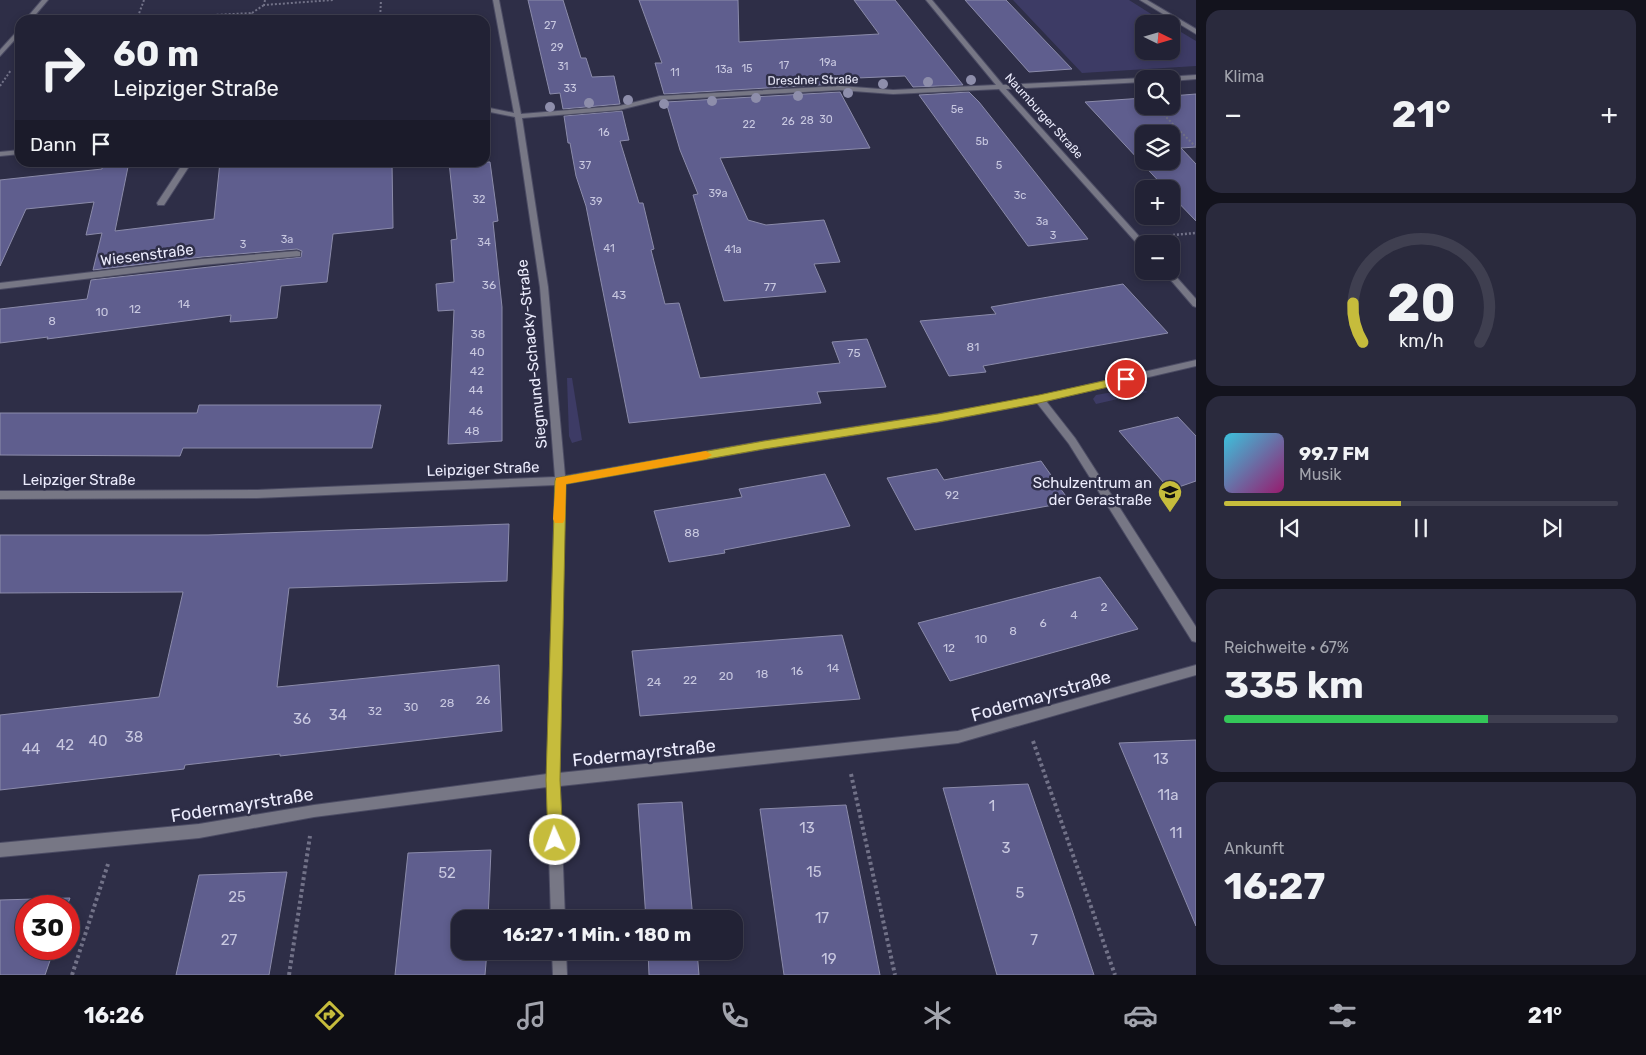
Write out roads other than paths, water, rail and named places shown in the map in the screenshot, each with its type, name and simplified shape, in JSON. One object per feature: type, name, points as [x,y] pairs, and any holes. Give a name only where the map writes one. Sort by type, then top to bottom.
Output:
[{"type":"street","points":[[32,15],[45,0]]},
{"type":"street","name":"Siegmund-Schacky-Straße","points":[[496,0],[518,116],[544,287],[560,481],[553,780],[558,910]]},
{"type":"street","name":"Naumburger Straße","points":[[929,0],[1001,87],[1135,236]]},
{"type":"street","points":[[1143,0],[1196,32]]},
{"type":"street","points":[[0,54],[15,36]]},
{"type":"street","points":[[1180,78],[1196,77]]},
{"type":"street","name":"Dresdner Straße","points":[[490,110],[518,116],[619,108],[660,98],[840,88],[893,92],[1135,80]]},
{"type":"street","points":[[0,154],[15,152]]},
{"type":"street","points":[[161,203],[184,167]]},
{"type":"street","name":"Wiesenstraße","points":[[0,286],[297,254]]},
{"type":"street","points":[[1175,280],[1196,304]]},
{"type":"street","name":"Leipziger Straße","points":[[0,495],[258,494],[560,481],[764,445],[938,418],[1039,399],[1196,363]]},
{"type":"street","points":[[1039,399],[1072,441],[1196,637]]},
{"type":"street","name":"Fodermayrstraße","points":[[0,850],[199,831],[314,811],[553,780],[958,737],[1196,670]]},
{"type":"street","points":[[559,960],[560,975]]},
{"type":"place","name":"Schulzentrum an der Gerastraße","points":[[1170,513]]}]
